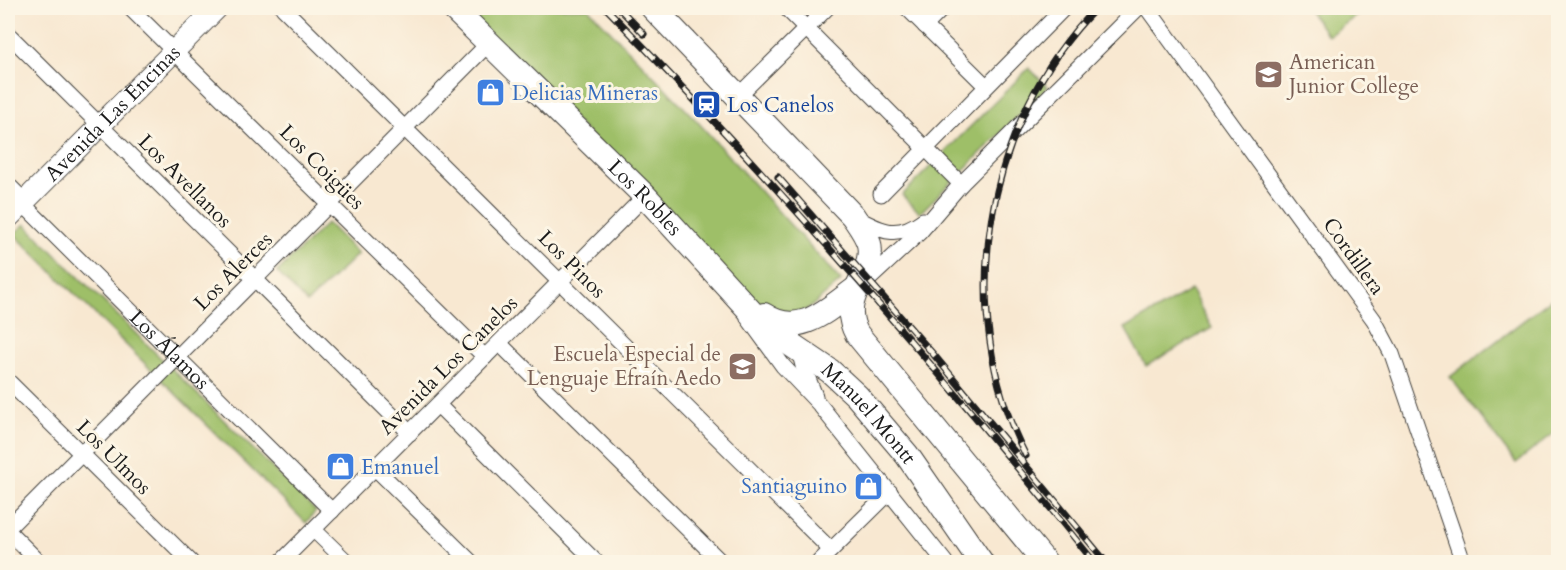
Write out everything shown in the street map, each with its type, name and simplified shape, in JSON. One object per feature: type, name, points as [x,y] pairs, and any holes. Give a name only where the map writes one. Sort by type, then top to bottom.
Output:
[{"type":"main road","name":"Los Robles","points":[[453,8],[645,196],[729,287]]},
{"type":"main road","name":"Manuel Montt","points":[[653,8],[853,216],[868,244],[870,257],[860,280],[851,312],[857,334],[1045,562]]},
{"type":"main road","points":[[799,350],[803,333],[815,318],[860,280]]},
{"type":"main road","name":"Manuel Montt","points":[[729,287],[774,333],[836,376],[871,412],[906,455],[981,562]]},
{"type":"main road","points":[[729,287],[781,325],[795,325],[815,318]]},
{"type":"street","name":"Los Coigües","points":[[130,8],[485,357]]},
{"type":"street","name":"Avenida Las Encinas","points":[[12,203],[99,126],[217,8]]},
{"type":"street","name":"Los Pinos","points":[[283,8],[831,550]]},
{"type":"street","points":[[786,8],[961,184]]},
{"type":"street","points":[[738,96],[827,8]]},
{"type":"street","points":[[907,8],[986,86]]},
{"type":"street","points":[[925,26],[943,8]]},
{"type":"street","points":[[882,194],[1064,8]]},
{"type":"street","points":[[860,280],[920,232],[937,209],[961,184],[1138,8]]},
{"type":"street","name":"Cordillera","points":[[1147,8],[1379,330],[1392,354],[1463,562]]},
{"type":"street","name":"Los Avellanos","points":[[8,34],[410,433]]},
{"type":"street","name":"Los Alerces","points":[[8,530],[489,43]]},
{"type":"street","name":"Avenida Los Canelos","points":[[281,562],[645,196]]},
{"type":"street","name":"Los Álamos","points":[[12,203],[177,357],[332,511]]},
{"type":"street","points":[[853,216],[879,230],[896,232],[907,230],[937,209]]},
{"type":"street","name":"Los Robles","points":[[729,287],[761,338],[819,404],[945,562]]},
{"type":"street","points":[[499,343],[721,562]]},
{"type":"street","name":"Los Robles","points":[[799,350],[803,366],[819,404]]},
{"type":"street","name":"Los Ulmos","points":[[8,381],[191,562]]},
{"type":"street","points":[[438,405],[597,562]]},
{"type":"street","points":[[375,468],[471,562]]},
{"type":"street","points":[[819,562],[890,492]]},
{"type":"street","points":[[8,530],[39,562]]},
{"type":"street","points":[[314,530],[347,562]]},
{"type":"green space","points":[[464,8],[588,8],[697,121],[841,281],[811,307],[784,322],[768,316]]},
{"type":"green space","points":[[1307,8],[1355,8],[1359,14],[1328,36]]},
{"type":"green space","points":[[1029,68],[1048,87],[920,213],[902,195]]},
{"type":"green space","points":[[327,223],[358,254],[307,303],[277,272]]},
{"type":"green space","points":[[25,224],[316,511],[306,523],[14,234]]},
{"type":"green space","points":[[1191,290],[1212,328],[1146,366],[1125,328]]},
{"type":"green space","points":[[1558,294],[1558,430],[1516,463],[1450,377]]},
{"type":"railway","points":[[606,8],[733,142],[857,279],[977,419],[1094,562]]},
{"type":"railway","points":[[619,8],[644,34]]},
{"type":"railway","points":[[1026,456],[1003,400],[990,341],[986,281],[991,221],[1005,162],[1027,106],[1058,54],[1096,8]]},
{"type":"railway","points":[[778,177],[934,355],[1106,562]]},
{"type":"place","name":"American Junior College","points":[[1268,74]]},
{"type":"place","name":"Delicias Mineras","points":[[491,93]]},
{"type":"place","name":"Los Canelos","points":[[706,105]]},
{"type":"place","name":"Escuela Especial de Lenguaje Efraín Aedo","points":[[742,366]]},
{"type":"place","name":"Emanuel","points":[[340,467]]},
{"type":"place","name":"Santiaguino","points":[[868,486]]}]
